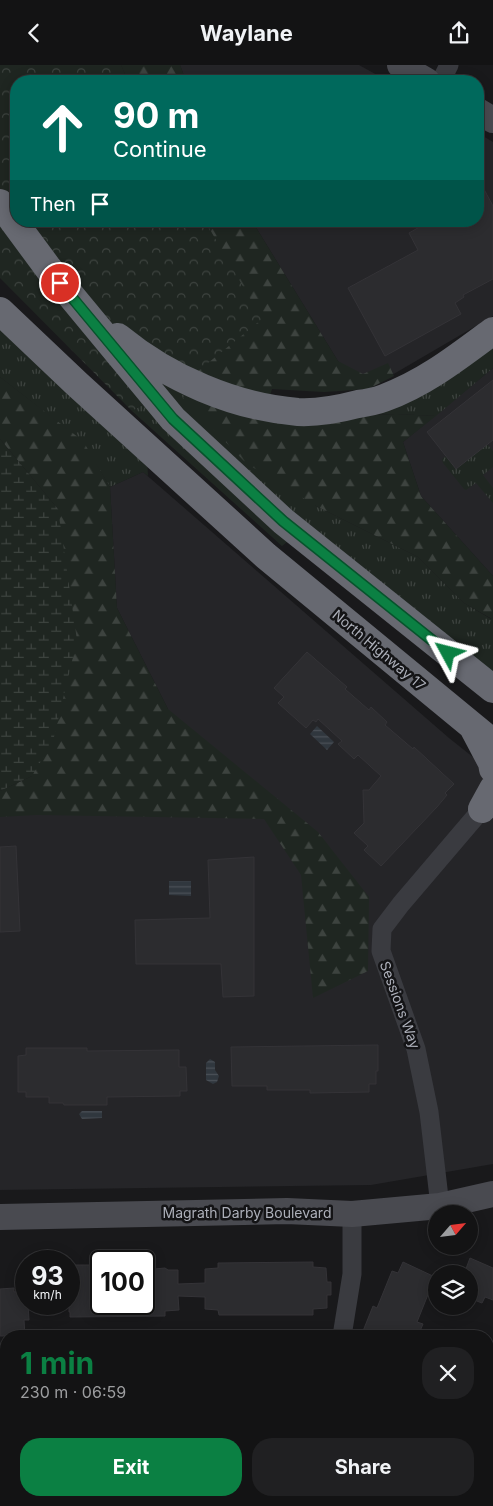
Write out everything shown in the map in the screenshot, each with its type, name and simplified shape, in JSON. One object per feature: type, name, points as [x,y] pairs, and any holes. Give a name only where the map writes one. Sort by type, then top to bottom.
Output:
[{"type":"highway","points":[[0,203],[10,217]]},
{"type":"highway","points":[[17,227],[48,269],[173,419],[283,521],[493,689]]},
{"type":"highway","points":[[48,269],[106,327],[137,352],[193,384],[226,396],[269,407],[299,412],[321,411],[382,399],[406,389],[431,376],[493,331]]},
{"type":"highway","name":"North Highway 17","points":[[0,311],[77,384],[266,556],[415,679],[487,732]]},
{"type":"highway","points":[[487,732],[493,769]]},
{"type":"main road","name":"Magrath Darby Boulevard","points":[[444,1205],[493,1194]]},
{"type":"main road","name":"Magrath Darby Boulevard","points":[[0,1217],[269,1211],[352,1214],[428,1207]]},
{"type":"street","points":[[423,74],[449,65]]},
{"type":"street","name":"Sessions Way","points":[[440,1205],[428,1112],[416,1049],[381,951],[382,929],[488,799]]},
{"type":"street","points":[[343,1330],[352,1274],[352,1214]]},
{"type":"shaded area","points":[[180,65],[359,65],[377,75],[184,75]]},
{"type":"shaded area","points":[[484,137],[493,142],[493,316],[368,389],[338,361],[256,227],[484,227]]},
{"type":"shaded area","points":[[493,368],[493,576],[421,496],[403,442]]},
{"type":"shaded area","points":[[143,472],[449,738],[493,773],[493,1164],[371,1185],[0,1190],[0,815],[168,709],[117,608],[110,487]]},
{"type":"shaded area","points":[[317,726],[334,742],[327,750],[310,734]]},
{"type":"shaded area","points":[[169,881],[191,881],[191,896],[169,895]]},
{"type":"shaded area","points":[[210,1059],[215,1062],[215,1070],[219,1076],[217,1082],[213,1084],[206,1080],[206,1063]]},
{"type":"shaded area","points":[[82,1111],[102,1111],[102,1118],[82,1119],[79,1114]]},
{"type":"green space","points":[[0,65],[121,65],[125,75],[10,75],[10,227],[208,227],[262,319],[197,372],[132,411],[0,278]]},
{"type":"green space","points":[[121,65],[180,65],[184,75],[125,75]]},
{"type":"green space","points":[[208,227],[256,227],[338,361],[363,374],[388,363],[394,376],[368,389],[324,392],[272,389],[262,421],[396,414],[436,416],[403,442],[421,496],[493,576],[492,619],[464,603],[418,557],[316,506],[246,463],[183,398],[197,372],[214,238]]},
{"type":"green space","points":[[0,325],[147,460],[148,476],[143,472],[110,487],[82,441],[0,377]]},
{"type":"green space","points":[[493,347],[493,368],[436,416],[366,415]]},
{"type":"green space","points":[[197,372],[316,506],[418,557],[464,603],[491,619],[493,617],[493,675],[410,610],[309,524],[282,546],[132,411]]},
{"type":"green space","points":[[0,377],[83,441],[110,487],[117,608],[168,709],[318,832],[369,897],[368,971],[313,998],[301,875],[264,819],[37,815],[0,817],[0,791],[32,776],[58,509],[0,439]]},
{"type":"green space","points":[[0,439],[58,509],[77,640],[53,741],[32,776],[0,791]]},
{"type":"green space","points":[[487,444],[493,451],[493,467],[483,475],[493,488],[493,503],[476,483],[466,490],[464,489],[443,463],[442,459],[446,456]]},
{"type":"building","points":[[484,189],[493,206],[493,279],[463,295],[464,297],[455,303],[461,314],[385,356],[348,288],[418,250],[409,233],[420,227],[484,227]]},
{"type":"building","points":[[493,380],[493,440],[456,469],[427,432]]},
{"type":"building","points":[[307,652],[347,687],[345,689],[369,710],[371,707],[387,722],[385,725],[413,749],[414,747],[454,784],[445,793],[447,795],[437,807],[381,866],[364,850],[368,846],[354,833],[364,823],[363,790],[369,790],[381,776],[358,755],[354,759],[338,744],[342,741],[318,719],[316,722],[313,720],[306,728],[278,703],[284,697],[274,688]]},
{"type":"building","points":[[16,846],[20,931],[0,932],[0,847]]},
{"type":"building","points":[[254,857],[254,996],[223,997],[221,964],[136,964],[135,920],[210,918],[208,860]]},
{"type":"building","points":[[378,1045],[376,1084],[369,1084],[369,1092],[310,1093],[310,1090],[267,1090],[267,1086],[232,1086],[231,1047]]},
{"type":"building","points":[[26,1048],[87,1048],[87,1051],[179,1050],[179,1067],[186,1067],[187,1091],[180,1091],[180,1096],[107,1097],[107,1105],[64,1105],[63,1103],[49,1103],[49,1097],[26,1097],[26,1092],[18,1092],[18,1056],[26,1055]]},
{"type":"building","points":[[470,1258],[493,1268],[493,1300],[485,1297],[482,1303],[478,1301],[478,1265],[467,1265]]},
{"type":"building","points":[[313,1262],[313,1267],[326,1268],[327,1282],[331,1282],[331,1295],[327,1295],[327,1308],[313,1309],[313,1315],[219,1315],[218,1310],[205,1309],[205,1297],[178,1296],[179,1310],[165,1311],[165,1316],[70,1317],[70,1315],[80,1315],[80,1265],[90,1265],[90,1315],[155,1315],[155,1269],[178,1270],[178,1284],[205,1283],[205,1269],[218,1268],[218,1263]]},
{"type":"building","points":[[403,1262],[428,1274],[428,1294],[417,1322],[423,1324],[420,1330],[363,1330],[373,1306],[377,1308],[392,1271],[398,1273]]},
{"type":"building","points":[[14,1288],[15,1315],[29,1315],[29,1320],[24,1320],[25,1330],[0,1330],[0,1289]]},
{"type":"route","points":[[60,283],[173,419],[283,521],[448,653]]}]
